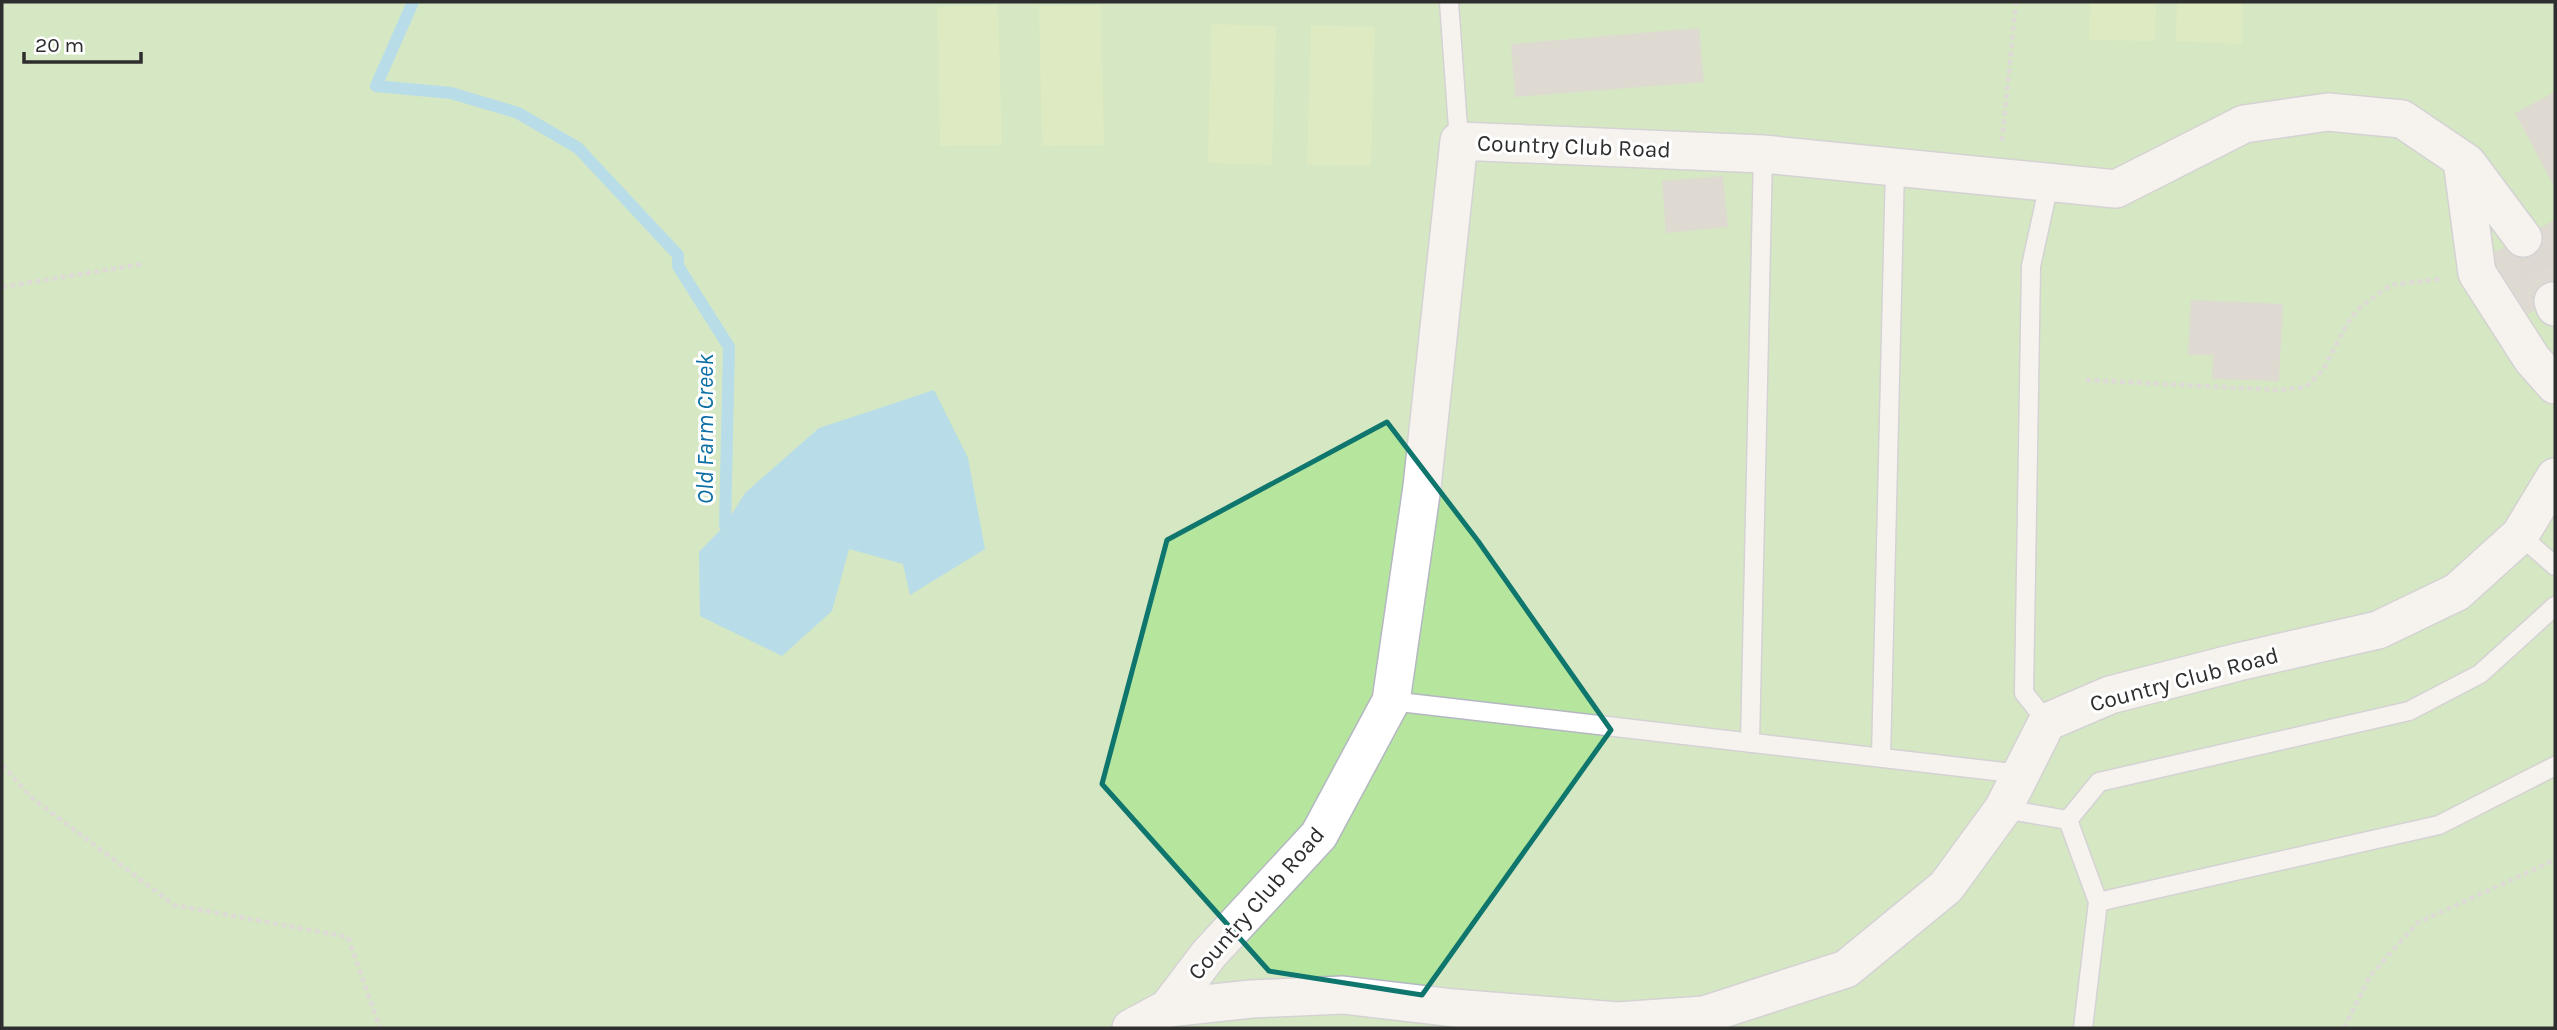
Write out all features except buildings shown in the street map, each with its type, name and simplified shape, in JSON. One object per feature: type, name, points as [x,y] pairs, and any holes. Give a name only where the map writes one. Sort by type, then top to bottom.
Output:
[{"type":"street","name":"Country Club Road","points":[[1168,1008],[1209,954],[1318,835],[1391,701],[1422,487],[1459,141],[1763,154],[2116,189],[2244,124],[2328,112],[2402,118],[2462,160],[2522,238]]},
{"type":"street","points":[[2462,160],[2477,273],[2532,359],[2555,385]]},
{"type":"street","name":"Country Club Road","points":[[1131,1028],[1168,1008],[1251,999],[1343,995],[1454,1009],[1618,1021],[1704,1014],[1846,969],[1946,887],[2003,809],[2047,722],[2110,695],[2378,630],[2457,592],[2520,535],[2555,477]]},
{"type":"lane","points":[[1449,2],[1459,141]]},
{"type":"lane","points":[[1750,743],[1763,154]]},
{"type":"lane","points":[[1881,758],[1895,166]]},
{"type":"lane","points":[[2047,722],[2024,693],[2032,266],[2049,184]]},
{"type":"lane","points":[[2520,535],[2555,566]]},
{"type":"lane","points":[[2068,820],[2099,782],[2409,712],[2480,674],[2555,606]]},
{"type":"lane","points":[[1391,701],[2021,774]]},
{"type":"lane","points":[[2098,902],[2440,825],[2555,766]]},
{"type":"lane","points":[[2003,809],[2068,820]]},
{"type":"lane","points":[[2068,820],[2098,902],[2083,1028]]},
{"type":"path","points":[[1998,176],[2015,2]]},
{"type":"path","points":[[2,286],[143,264]]},
{"type":"path","points":[[2086,380],[2280,390],[2306,387],[2323,370],[2347,324],[2359,308],[2391,285],[2452,277]]},
{"type":"path","points":[[2,765],[32,797],[174,905],[348,937],[380,1028]]},
{"type":"path","points":[[2344,1028],[2370,976],[2417,923],[2555,860]]},
{"type":"highlighted area","points":[[1387,422],[1478,541],[1611,730],[1422,995],[1269,971],[1102,784],[1167,540]]},
{"type":"green space","points":[[2,2],[2555,2],[2555,1028],[2,1028]]},
{"type":"green space","points":[[2090,2],[2156,2],[2155,41],[2089,40]]},
{"type":"green space","points":[[2177,2],[2243,2],[2242,44],[2176,41]]},
{"type":"green space","points":[[998,5],[1002,145],[940,146],[937,7]]},
{"type":"green space","points":[[1101,5],[1104,145],[1042,146],[1039,6]]},
{"type":"green space","points":[[1211,24],[1276,26],[1272,165],[1208,163]]},
{"type":"green space","points":[[1311,25],[1375,27],[1371,166],[1307,165]]},
{"type":"water","points":[[934,390],[968,458],[985,549],[910,595],[903,564],[849,549],[832,611],[782,656],[700,616],[699,552],[725,525],[745,493],[819,428]]},
{"type":"waterway","name":"Old Farm Creek","points":[[413,2],[376,86],[451,93],[518,113],[578,148],[678,255],[678,266],[729,347],[725,525]]},
{"type":"tunnel","points":[[2523,238],[2553,301]]}]
